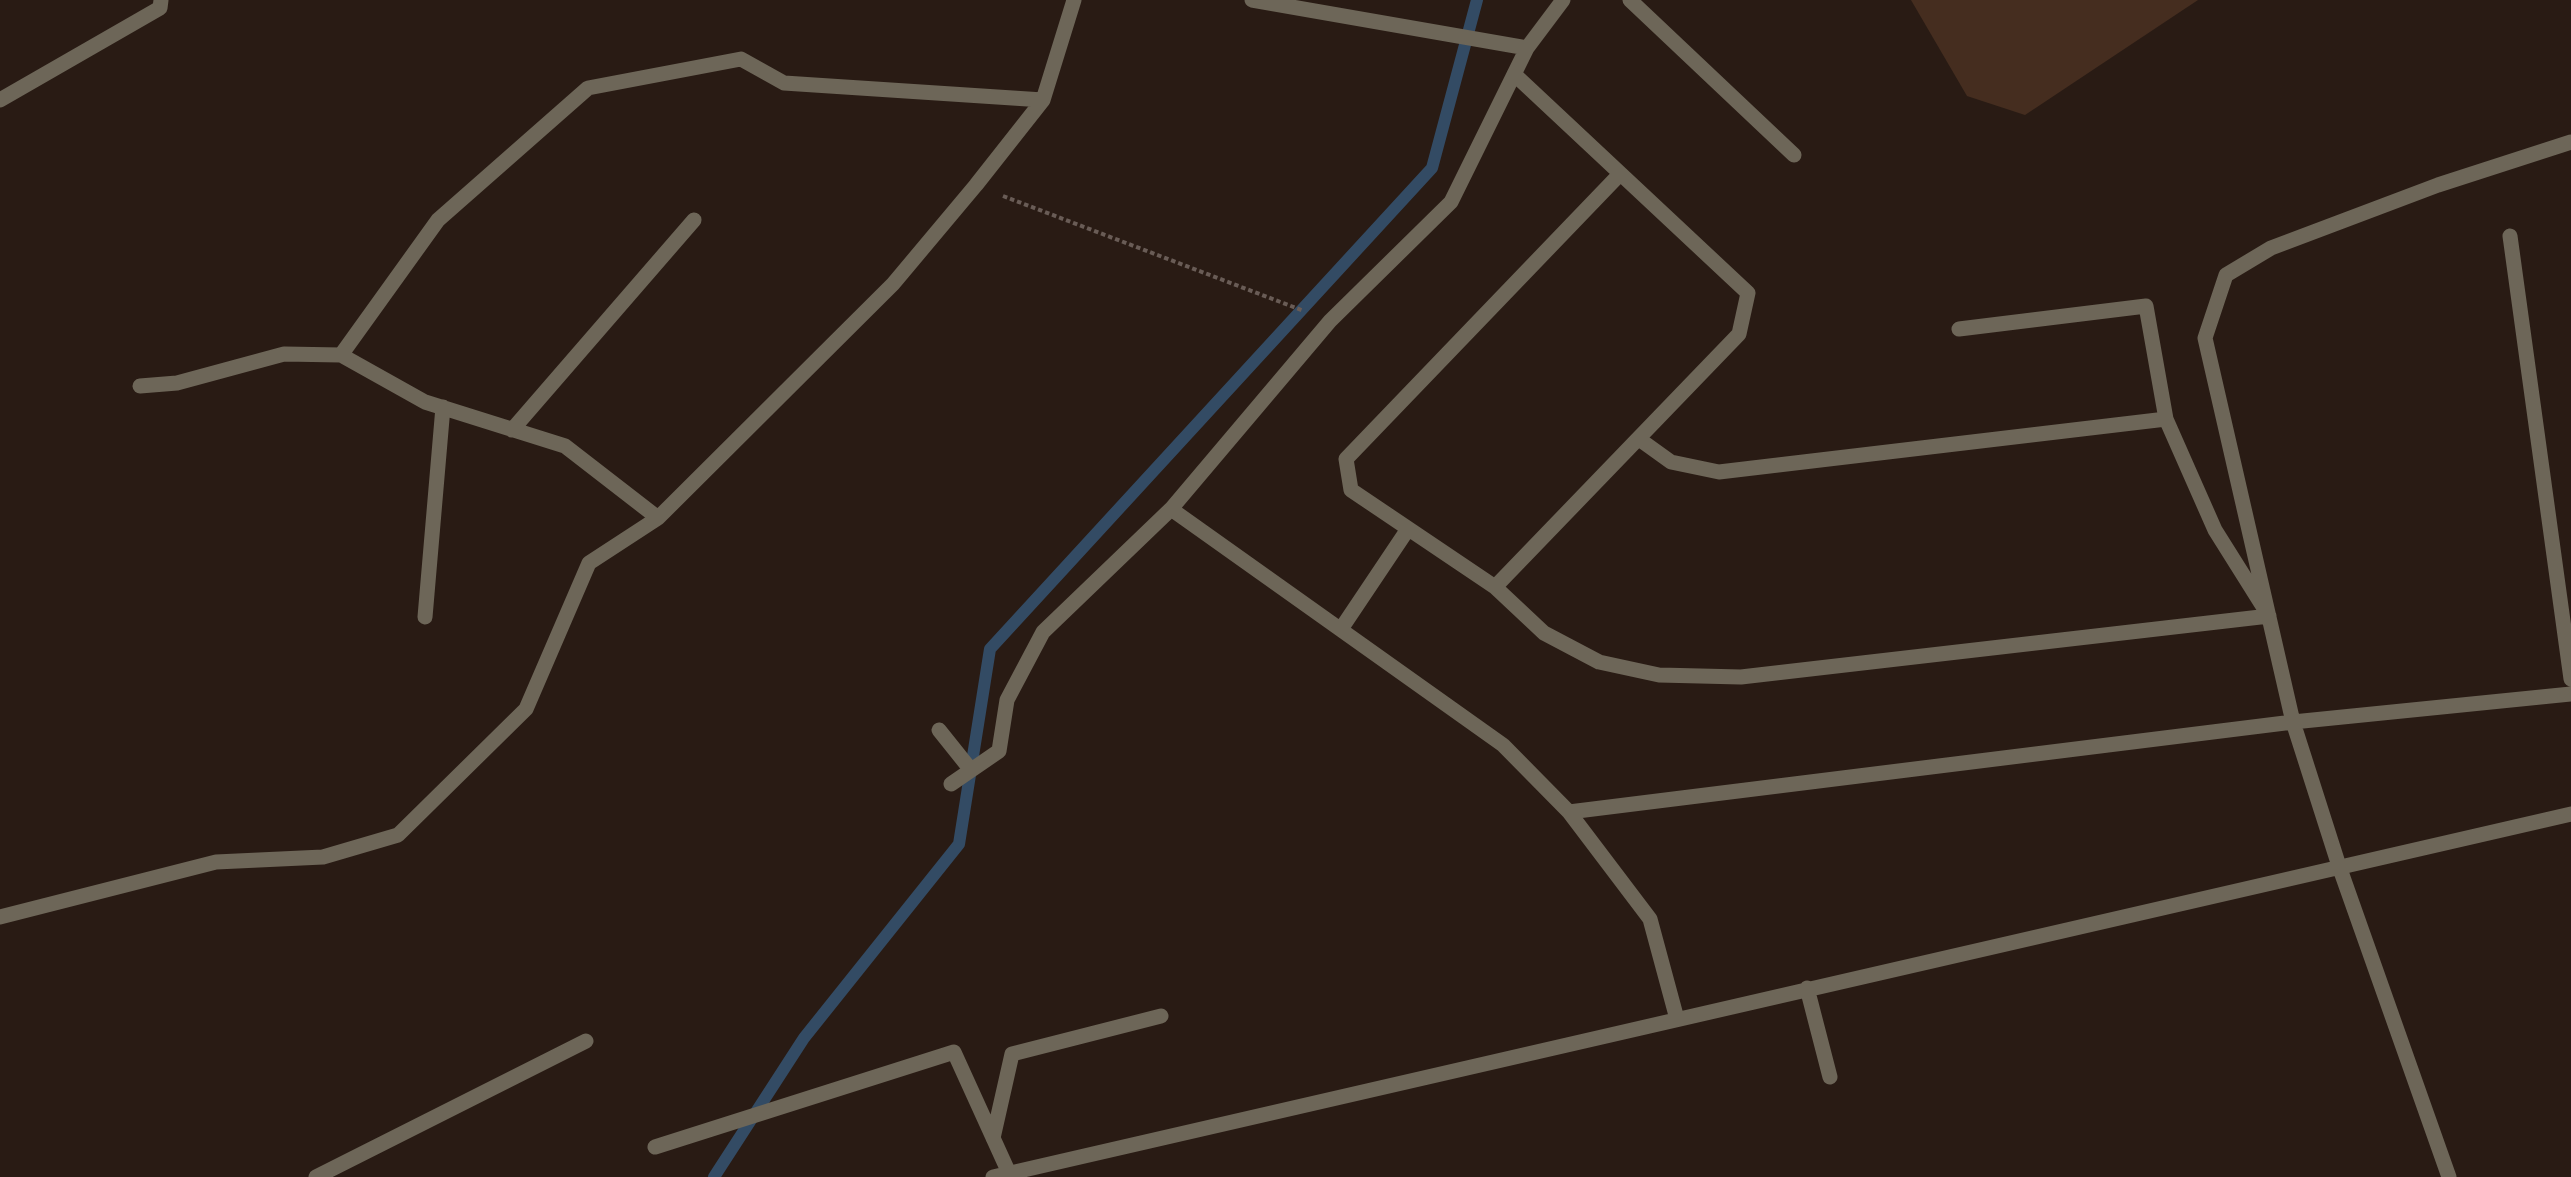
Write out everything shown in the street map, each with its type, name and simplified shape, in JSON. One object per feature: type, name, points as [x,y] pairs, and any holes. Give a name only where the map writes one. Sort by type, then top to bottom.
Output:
[{"type":"street","points":[[0,100],[160,8],[161,0]]},
{"type":"street","points":[[0,917],[216,862],[323,857],[398,836],[526,709],[589,563],[658,518],[893,284],[976,185],[1042,100],[1074,0]]},
{"type":"street","points":[[1252,0],[1336,7],[1527,48]]},
{"type":"street","points":[[951,784],[999,751],[1006,700],[1043,632],[1171,509],[1330,321],[1451,202],[1527,48],[1563,0]]},
{"type":"street","points":[[1630,0],[1794,154]]},
{"type":"street","points":[[341,356],[438,220],[588,88],[741,58],[784,84],[1042,100]]},
{"type":"street","points":[[1495,587],[1739,334],[1748,293],[1514,74]]},
{"type":"street","points":[[2449,1177],[2338,866],[2293,722],[2205,338],[2226,276],[2271,248],[2438,185],[2571,142]]},
{"type":"street","points":[[1620,174],[1346,459],[1351,490],[1495,587],[1544,633],[1599,662],[1659,675],[1741,677],[2269,616]]},
{"type":"street","points":[[512,430],[694,220]]},
{"type":"street","points":[[2510,236],[2571,679]]},
{"type":"street","points":[[1959,329],[2146,306],[2166,420],[2215,530],[2269,616]]},
{"type":"street","points":[[140,386],[177,383],[284,354],[341,356],[425,402],[565,446],[658,518]]},
{"type":"street","points":[[426,617],[443,407]]},
{"type":"street","points":[[1639,439],[1671,462],[1719,472],[2166,420]]},
{"type":"street","points":[[1171,509],[1503,745],[1569,812],[1650,919],[1677,1018]]},
{"type":"street","points":[[1341,629],[1408,529]]},
{"type":"street","points":[[1569,812],[2293,722],[2571,694]]},
{"type":"street","points":[[939,730],[971,770]]},
{"type":"street","points":[[655,1147],[954,1052],[993,1138],[999,1176],[1807,988],[2571,814]]},
{"type":"street","points":[[1807,988],[1830,1077]]},
{"type":"street","points":[[993,1138],[1012,1054],[1161,1016]]},
{"type":"street","points":[[316,1177],[586,1041]]},
{"type":"path","points":[[976,185],[1330,321]]},
{"type":"shaded area","points":[[1911,0],[2198,0],[2025,115],[1967,96]]},
{"type":"waterway","points":[[714,1177],[804,1038],[959,844],[990,649],[1432,168],[1477,0]]}]
